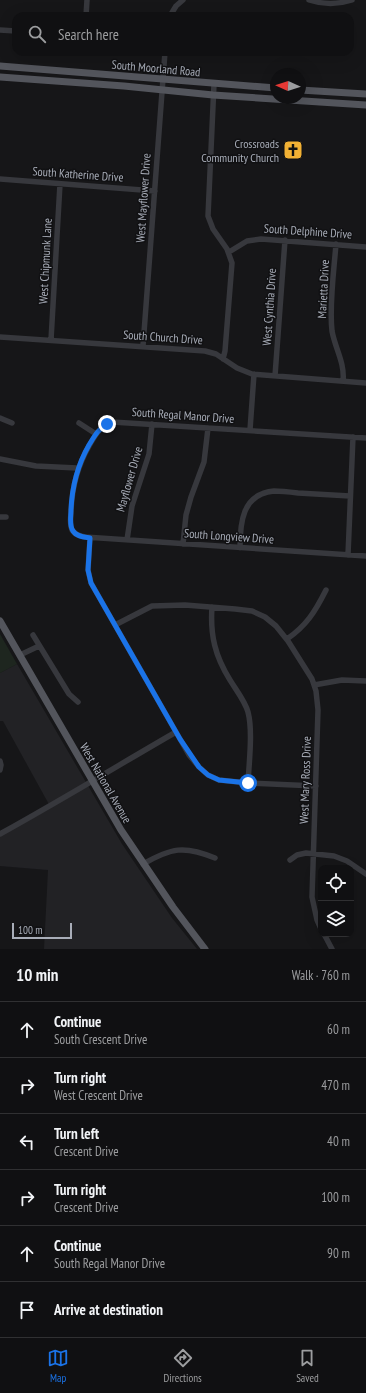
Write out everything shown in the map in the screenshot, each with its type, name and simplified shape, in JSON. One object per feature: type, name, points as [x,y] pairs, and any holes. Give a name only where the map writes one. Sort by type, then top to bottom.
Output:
[{"type":"main road","name":"South Moorland Road","points":[[0,66],[270,88]]},
{"type":"main road","name":"South Moorland Road","points":[[0,77],[124,86],[214,95],[366,105]]},
{"type":"main road","points":[[306,90],[366,94]]},
{"type":"main road","name":"West National Avenue","points":[[0,621],[121,830],[173,907],[205,949]]},
{"type":"street","points":[[86,12],[87,0]]},
{"type":"street","points":[[172,12],[176,6],[183,0]]},
{"type":"street","points":[[309,0],[331,4],[352,0]]},
{"type":"street","points":[[0,30],[12,31]]},
{"type":"street","name":"West Mayflower Drive","points":[[143,346],[165,56]]},
{"type":"street","name":"South Moorland Road","points":[[214,84],[214,95]]},
{"type":"street","points":[[214,95],[208,216],[213,229],[229,252],[232,268],[225,351],[223,359]]},
{"type":"street","name":"South Katherine Drive","points":[[0,179],[155,191]]},
{"type":"street","name":"West Chipmunk Lane","points":[[51,340],[60,184]]},
{"type":"street","name":"South Delphine Drive","points":[[229,252],[242,243],[254,239],[366,246]]},
{"type":"street","name":"West Cynthia Drive","points":[[275,376],[285,240]]},
{"type":"street","name":"Marietta Drive","points":[[336,244],[331,322],[334,340],[344,369],[344,381]]},
{"type":"street","name":"South Church Drive","points":[[0,336],[205,351],[216,354],[236,368],[254,374],[366,383]]},
{"type":"street","points":[[250,430],[254,374]]},
{"type":"street","points":[[0,418],[12,424]]},
{"type":"street","name":"South Regal Manor Drive","points":[[90,538],[76,534],[71,525],[71,500],[77,468],[96,434],[105,425],[112,422],[366,438]]},
{"type":"street","points":[[79,423],[96,434]]},
{"type":"street","name":"Mayflower Drive","points":[[127,540],[132,506],[149,454],[152,424]]},
{"type":"street","points":[[183,544],[186,515],[204,462],[208,428]]},
{"type":"street","points":[[348,555],[353,437]]},
{"type":"street","points":[[0,459],[36,466],[77,468]]},
{"type":"street","points":[[240,548],[244,512],[250,503],[261,494],[278,491],[350,496]]},
{"type":"street","points":[[0,517],[6,517]]},
{"type":"street","points":[[90,538],[88,575],[97,594],[176,732],[199,767],[208,775],[228,781],[316,786]]},
{"type":"street","name":"South Longview Drive","points":[[90,538],[366,556]]},
{"type":"street","points":[[287,639],[302,628],[310,619],[326,590]]},
{"type":"street","name":"West Mary Ross Drive","points":[[115,625],[152,606],[212,607],[252,611],[265,617],[276,626],[287,639],[312,679],[316,691],[318,710],[312,897],[318,922]]},
{"type":"street","points":[[212,607],[212,632],[216,654],[226,674],[244,702],[248,712],[250,726],[248,783]]},
{"type":"street","points":[[33,635],[69,694],[78,702]]},
{"type":"street","points":[[20,655],[39,646]]},
{"type":"street","points":[[314,685],[342,680],[366,681]]},
{"type":"street","points":[[0,834],[176,732]]},
{"type":"street","points":[[0,760],[0,770]]},
{"type":"street","points":[[143,864],[165,853],[178,850],[197,851],[215,858]]},
{"type":"street","points":[[290,860],[299,854],[313,853],[334,856],[366,874]]},
{"type":"street","points":[[326,937],[332,949]]},
{"type":"shaded area","points":[[0,634],[17,664],[0,673]]},
{"type":"shaded area","points":[[17,664],[122,844],[172,918],[197,949],[44,949],[48,870],[0,866],[0,836],[51,808],[3,721],[0,721],[0,673]]},
{"type":"place","name":"Crossroads Community Church","points":[[293,150]]},
{"type":"route","points":[[107,424],[98,431],[81,459],[74,480],[71,500],[70,523],[73,531],[80,536],[90,538],[88,575],[91,583],[180,739],[199,767],[208,775],[219,780],[248,783]]}]
